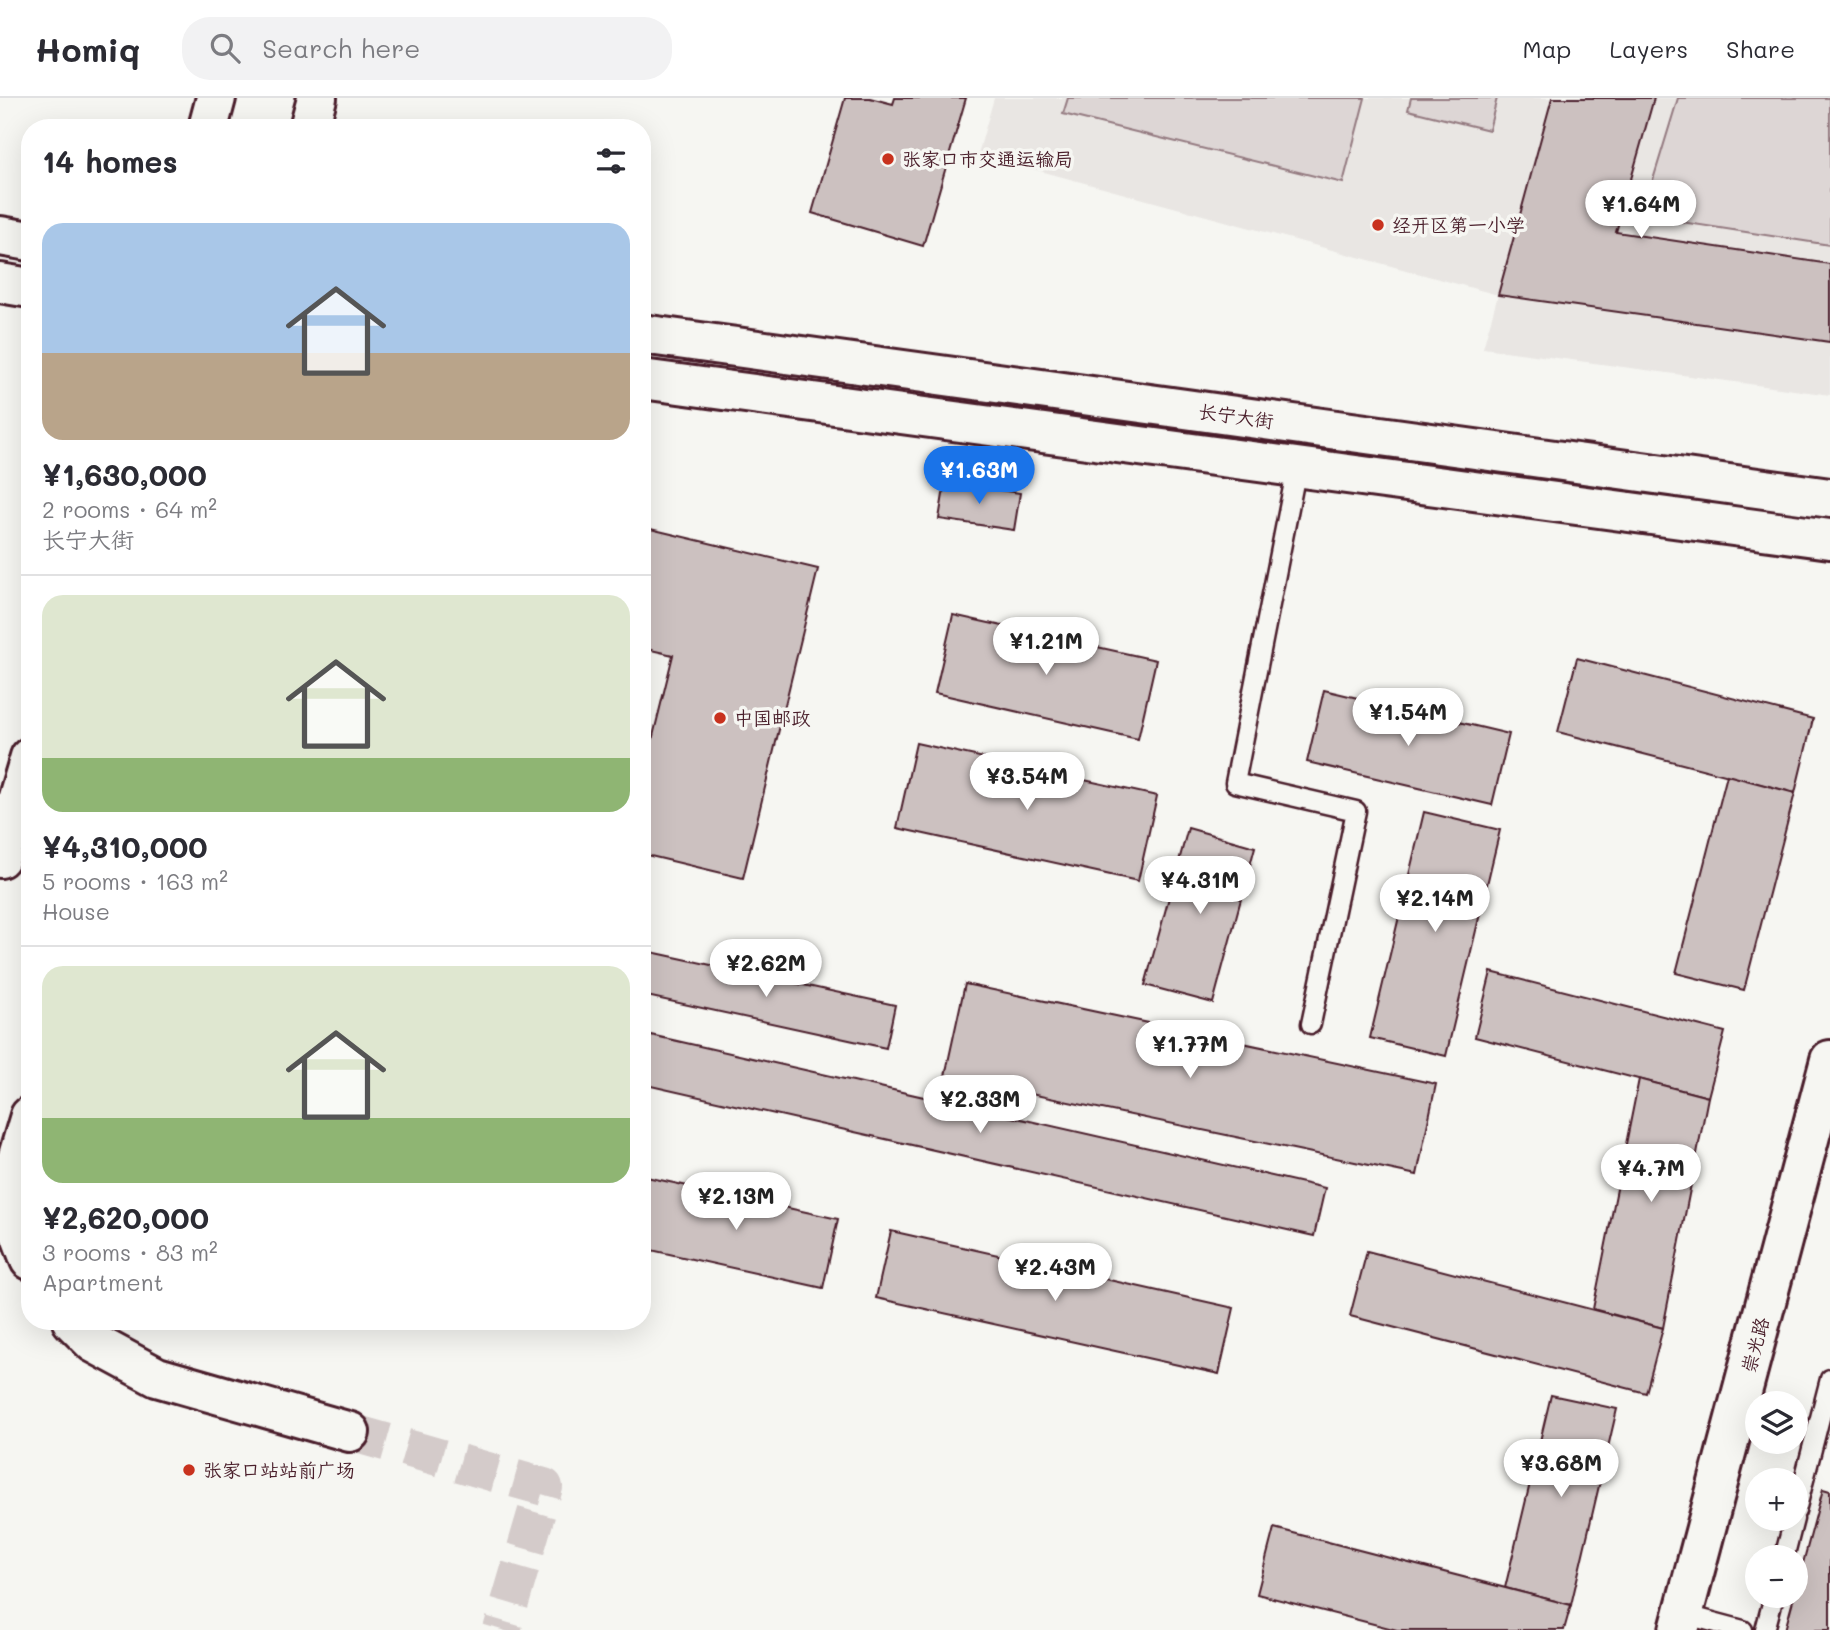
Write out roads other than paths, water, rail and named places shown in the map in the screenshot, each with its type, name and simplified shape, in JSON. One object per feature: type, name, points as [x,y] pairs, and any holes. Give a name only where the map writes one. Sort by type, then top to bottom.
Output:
[{"type":"main road","points":[[210,119],[216,98]]},
{"type":"main road","points":[[311,119],[317,98]]},
{"type":"main road","points":[[0,236],[21,240]]},
{"type":"main road","points":[[0,282],[21,286]]},
{"type":"main road","name":"长宁大街","points":[[651,335],[1830,498]]},
{"type":"main road","points":[[651,380],[1830,538]]},
{"type":"main road","points":[[0,858],[21,787]]},
{"type":"main road","name":"崇光路","points":[[1681,1622],[1830,1060]]},
{"type":"main road","points":[[17,1136],[3,1207],[21,1242]]},
{"type":"main road","points":[[81,1330],[94,1343],[157,1377],[350,1432]]},
{"type":"lane","points":[[1297,467],[1235,783],[1356,811],[1311,1024]]},
{"type":"lane","points":[[1807,1468],[1830,1379]]},
{"type":"lane","points":[[1765,1630],[1770,1608]]},
{"type":"lane","points":[[1681,1622],[1743,1630]]},
{"type":"tunnel","points":[[350,1432],[544,1487],[502,1630]]},
{"type":"place","name":"张家口市交通运输局","points":[[888,159]]},
{"type":"place","name":"经开区第一小学","points":[[1378,225]]},
{"type":"place","name":"中国邮政","points":[[720,718]]},
{"type":"place","name":"张家口站站前广场","points":[[189,1470]]}]
